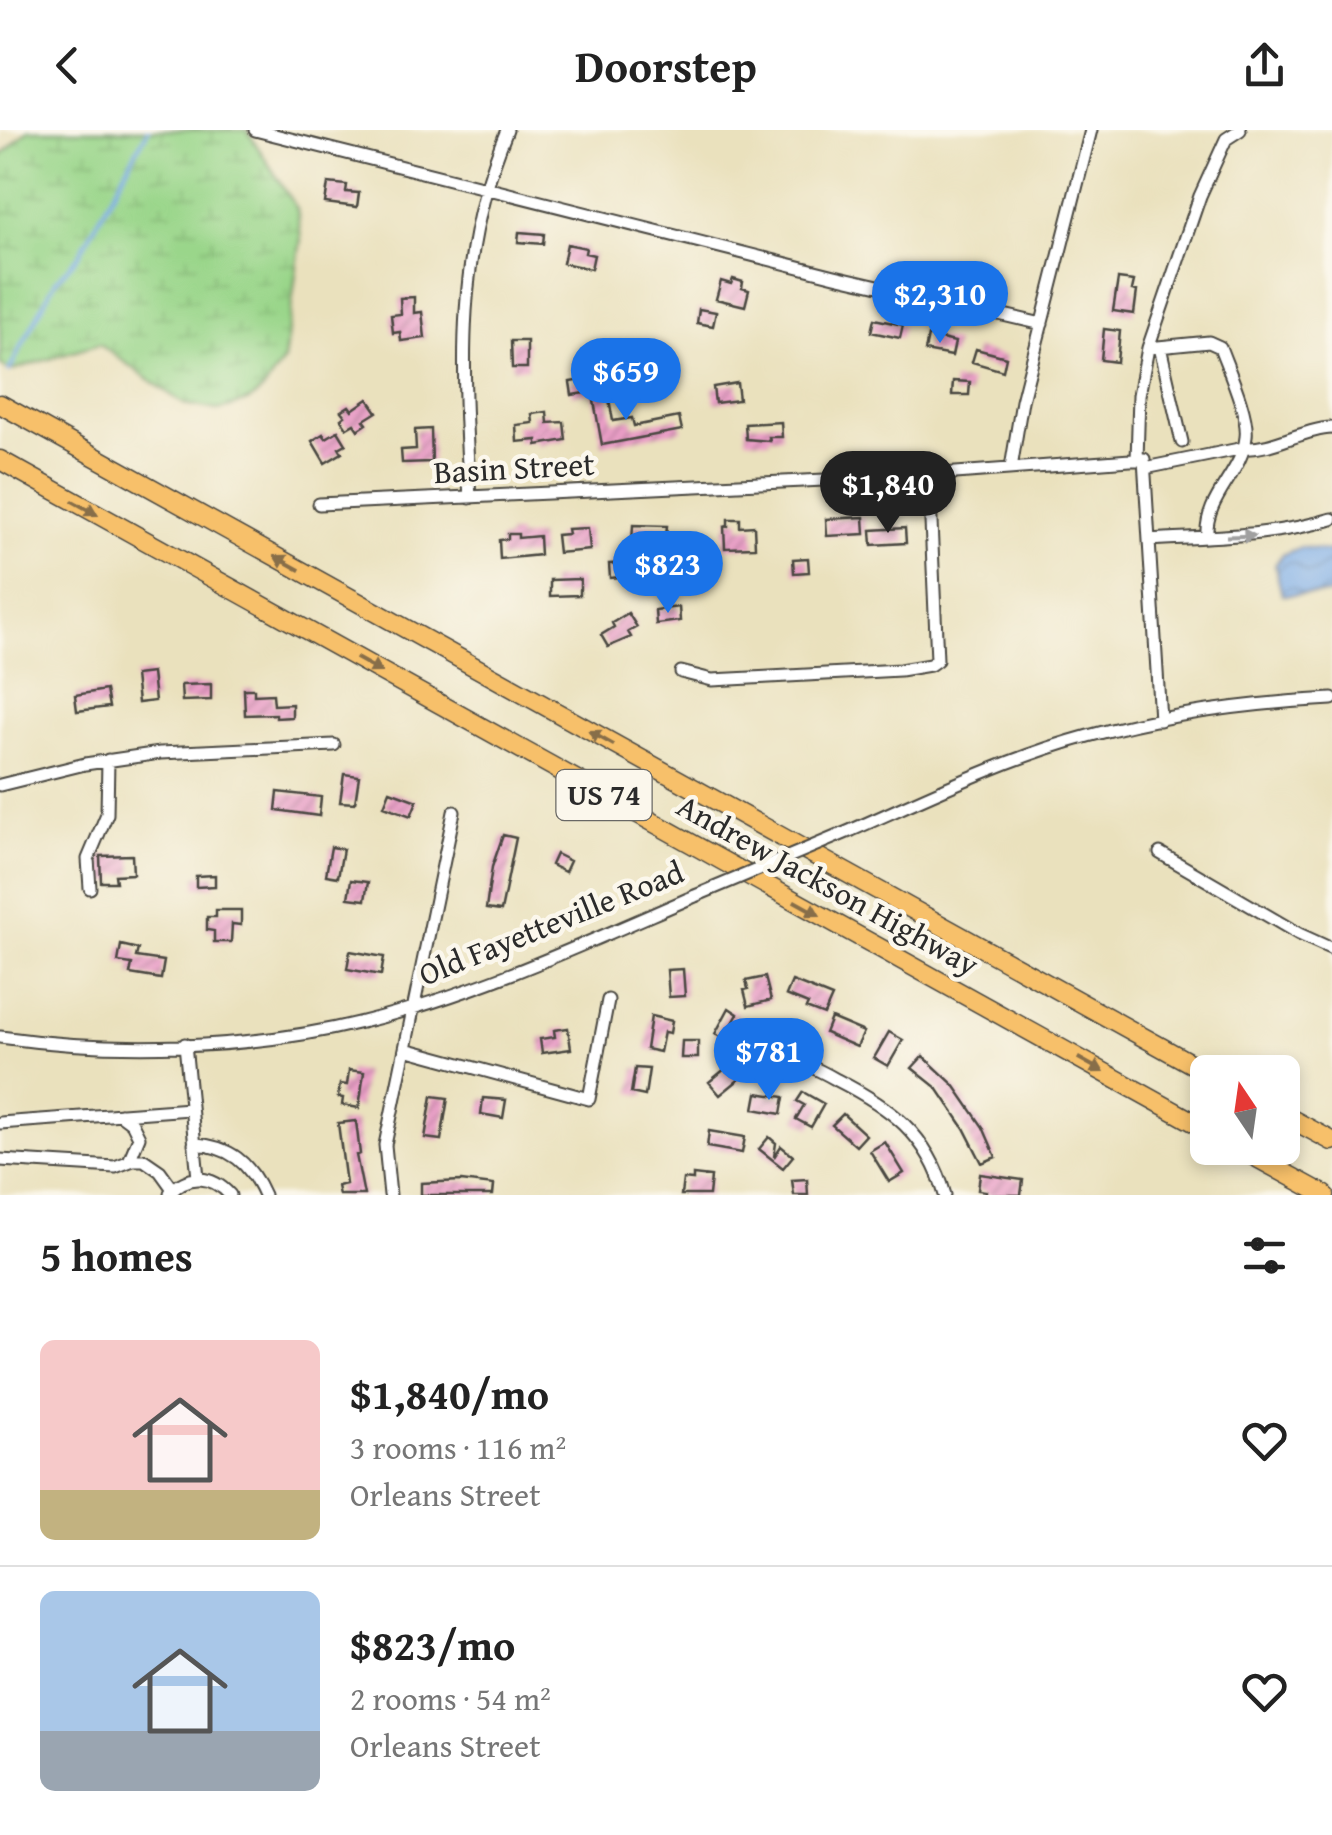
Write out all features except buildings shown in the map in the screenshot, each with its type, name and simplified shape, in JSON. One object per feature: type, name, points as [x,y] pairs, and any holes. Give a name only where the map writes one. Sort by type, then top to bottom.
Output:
[{"type":"highway","name":"Andrew Jackson Highway","points":[[0,404],[1190,1062]]},
{"type":"highway","name":"Andrew Jackson Highway","points":[[0,460],[1190,1120]]},
{"type":"highway","points":[[1300,1124],[1332,1142]]},
{"type":"highway","points":[[1271,1165],[1325,1195]]},
{"type":"street","points":[[254,130],[1042,324]]},
{"type":"street","points":[[470,498],[463,382],[467,275],[508,130]]},
{"type":"street","points":[[1160,720],[1139,395],[1200,196],[1226,139],[1240,130]]},
{"type":"street","points":[[1011,468],[1022,401],[1087,131]]},
{"type":"street","points":[[1154,348],[1210,342],[1220,346],[1247,432],[1231,478],[1220,489],[1206,524],[1208,537]]},
{"type":"street","points":[[1154,348],[1182,442]]},
{"type":"street","name":"Basin Street","points":[[319,504],[1142,462],[1256,449],[1316,429],[1332,428]]},
{"type":"street","points":[[681,672],[712,680],[900,670],[930,665],[937,660],[929,475]]},
{"type":"street","points":[[1149,540],[1254,536],[1332,519]]},
{"type":"street","name":"Old Fayetteville Road","points":[[0,1037],[106,1046],[185,1044],[326,1029],[412,1008],[530,966],[1036,753],[1088,736],[1160,720],[1282,702],[1332,700]]},
{"type":"street","points":[[0,784],[108,760],[160,753],[334,744]]},
{"type":"street","points":[[90,888],[88,859],[107,814],[108,760]]},
{"type":"street","points":[[390,1195],[385,1145],[454,812]]},
{"type":"street","points":[[1160,852],[1299,934],[1332,949]]},
{"type":"street","points":[[405,1049],[589,1099],[608,1000]]},
{"type":"street","points":[[185,1044],[198,1178]]},
{"type":"street","points":[[773,1054],[797,1058],[891,1110],[930,1158],[944,1195]]},
{"type":"street","points":[[0,1122],[190,1109]]},
{"type":"street","points":[[120,1114],[132,1123],[139,1137],[129,1161]]},
{"type":"street","points":[[194,1144],[216,1146],[242,1160],[264,1195]]},
{"type":"street","points":[[0,1160],[114,1166],[144,1160],[160,1171],[171,1192],[198,1178],[222,1186],[230,1195]]},
{"type":"green space","points":[[28,130],[247,130],[297,209],[301,238],[284,360],[264,389],[250,400],[217,410],[184,404],[99,344],[9,371],[0,364],[0,157]]},
{"type":"water","points":[[1301,547],[1332,552],[1332,594],[1282,595],[1275,565],[1282,555]]},
{"type":"waterway","points":[[9,371],[55,282],[79,255],[148,130]]}]
